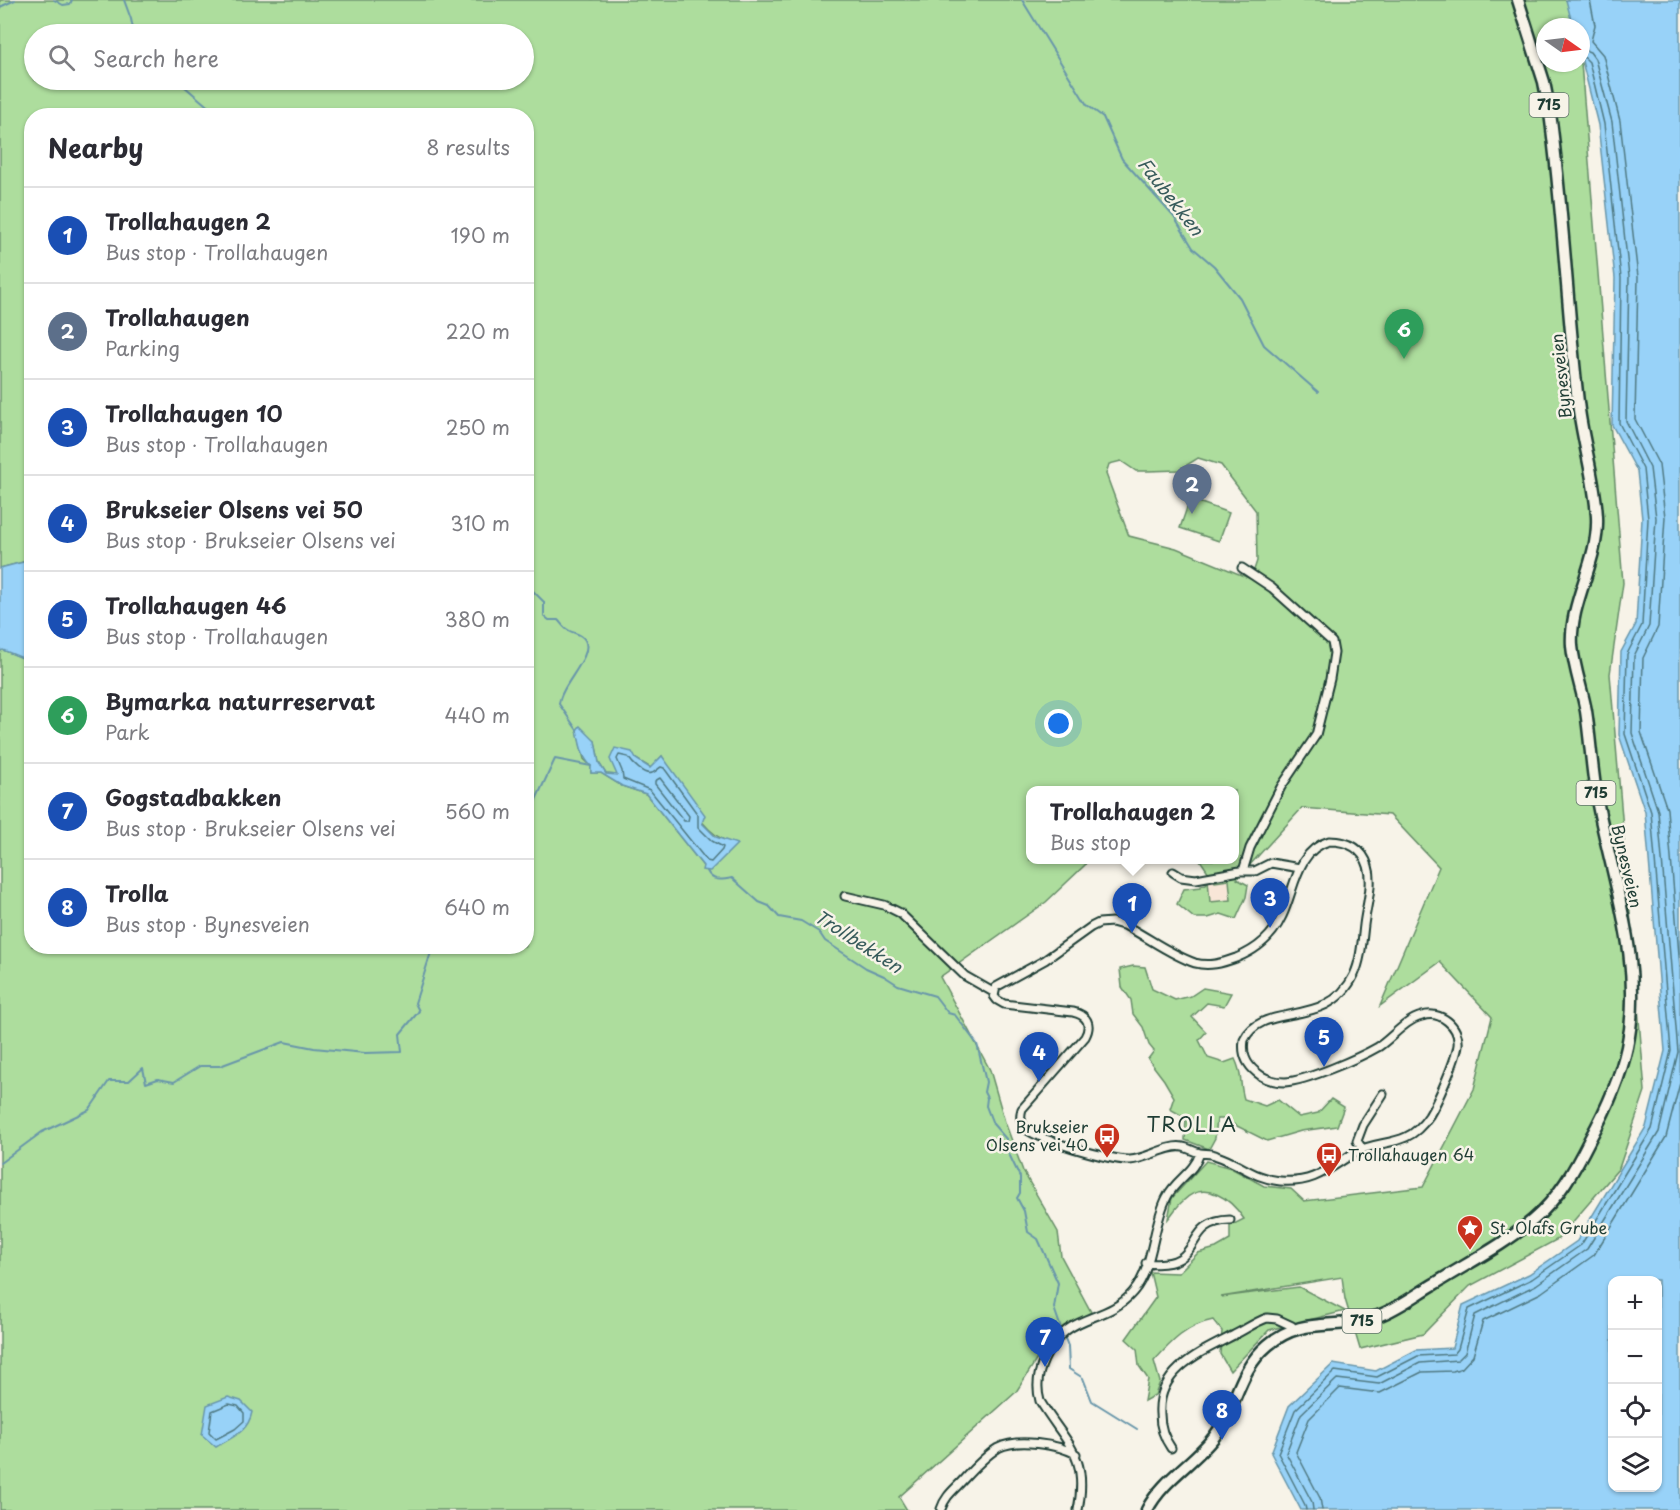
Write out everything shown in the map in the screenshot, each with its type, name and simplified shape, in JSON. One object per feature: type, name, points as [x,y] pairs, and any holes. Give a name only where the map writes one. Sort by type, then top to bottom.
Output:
[{"type":"main road","name":"Bynesveien","points":[[1147,1510],[1157,1493],[1216,1435],[1240,1381],[1255,1359],[1274,1340],[1293,1330],[1311,1325],[1354,1322],[1381,1315],[1505,1240],[1534,1219],[1556,1197],[1577,1164],[1617,1081],[1628,1045],[1632,992],[1628,941],[1599,811],[1590,757],[1587,717],[1572,643],[1576,605],[1596,543],[1597,513],[1578,408],[1550,113],[1544,82],[1518,0]]},
{"type":"street","points":[[1242,568],[1272,588],[1332,642],[1334,653],[1316,735],[1281,787],[1250,848],[1243,871]]},
{"type":"street","points":[[845,896],[884,905],[900,912],[965,976],[993,992],[995,998],[1004,1004],[1083,1015],[1088,1022],[1085,1037],[1022,1109],[1020,1119],[1026,1129],[1054,1141],[1118,1160],[1137,1159],[1179,1146],[1218,1156],[1258,1176],[1284,1181],[1302,1180],[1320,1175],[1362,1149],[1405,1138],[1422,1124],[1431,1112],[1456,1054],[1457,1036],[1454,1028],[1436,1015],[1424,1015],[1410,1022],[1369,1052],[1291,1081],[1277,1081],[1264,1077],[1246,1060],[1243,1050],[1244,1040],[1251,1028],[1265,1020],[1312,1011],[1330,1002],[1348,985],[1356,970],[1370,879],[1368,864],[1362,853],[1346,843],[1329,841],[1312,849],[1300,868],[1283,915],[1271,933],[1249,951],[1224,962],[1201,964],[1184,959],[1135,931],[1112,922],[1102,922],[1091,927],[1032,968],[1002,983],[993,992]]},
{"type":"street","points":[[1173,872],[1181,877],[1196,879],[1255,871],[1271,863],[1300,868]]},
{"type":"street","points":[[1362,1149],[1357,1141],[1360,1131],[1383,1095]]},
{"type":"street","points":[[1078,1510],[1081,1477],[1076,1454],[1043,1405],[1037,1392],[1042,1364],[1054,1343],[1071,1326],[1106,1312],[1127,1298],[1137,1287],[1166,1198],[1192,1169],[1200,1153]]},
{"type":"street","points":[[1146,1263],[1177,1262],[1187,1254],[1207,1225],[1214,1221],[1230,1220]]},
{"type":"street","points":[[1171,1448],[1162,1430],[1159,1409],[1164,1385],[1177,1370],[1209,1348],[1261,1320],[1272,1318],[1292,1326],[1293,1330]]},
{"type":"street","points":[[941,1509],[955,1487],[990,1454],[1004,1446],[1037,1444],[1076,1454]]},
{"type":"shaded area","points":[[1229,878],[1240,880],[1248,885],[1246,897],[1236,919],[1221,914],[1208,918],[1194,918],[1177,904],[1184,889],[1201,887],[1208,880]]},
{"type":"green space","points":[[0,0],[1576,0],[1577,18],[1536,18],[1536,72],[1582,72],[1623,583],[1610,674],[1645,1091],[1619,1168],[1558,1239],[1470,1286],[1423,1334],[1360,1349],[1345,1299],[1342,1277],[1221,1297],[1299,1287],[1345,1311],[1269,1330],[1230,1371],[1220,1354],[1222,1331],[1213,1320],[1195,1326],[1173,1341],[1154,1361],[1160,1382],[1155,1395],[1144,1401],[1148,1379],[1139,1366],[1137,1349],[1126,1339],[1156,1297],[1150,1272],[1178,1273],[1198,1253],[1216,1248],[1230,1240],[1230,1226],[1244,1219],[1232,1205],[1217,1194],[1200,1192],[1183,1201],[1168,1219],[1172,1198],[1206,1161],[1231,1168],[1264,1186],[1291,1189],[1304,1201],[1423,1187],[1474,1089],[1492,1017],[1440,962],[1380,1006],[1439,867],[1390,815],[1302,808],[1237,879],[1248,885],[1246,897],[1236,919],[1221,914],[1208,918],[1194,918],[1177,904],[1184,889],[1201,887],[1208,880],[1210,902],[1231,900],[1229,880],[1215,882],[1203,864],[1239,864],[1239,786],[1026,786],[1026,864],[1085,865],[1046,902],[940,977],[990,1070],[1005,1122],[1023,1171],[1058,1232],[1061,1256],[1091,1312],[1052,1335],[1016,1392],[899,1497],[907,1510],[0,1510],[0,651],[3,650],[24,658],[24,954],[534,954],[534,108],[24,108],[24,562],[0,568]],"holes":[[[1198,458],[1221,465],[1256,511],[1257,561],[1251,579],[1176,548],[1129,536],[1106,474],[1109,464],[1121,461],[1136,471],[1179,470]],[[577,730],[595,741],[599,763],[606,774],[617,775],[636,759],[651,768],[662,756],[696,815],[714,834],[724,840],[703,866],[646,794],[622,786],[601,773],[591,773],[591,766],[584,759]]]},
{"type":"green space","points":[[1190,499],[1229,513],[1219,541],[1180,528]]},
{"type":"green space","points":[[1133,966],[1145,967],[1152,989],[1175,1000],[1191,996],[1203,988],[1231,993],[1224,1006],[1207,1003],[1192,1017],[1206,1032],[1199,1040],[1208,1058],[1224,1063],[1235,1059],[1244,1099],[1265,1106],[1278,1100],[1299,1117],[1318,1113],[1331,1099],[1344,1107],[1337,1126],[1301,1131],[1267,1141],[1223,1119],[1217,1119],[1215,1138],[1209,1149],[1185,1140],[1186,1118],[1170,1109],[1174,1097],[1148,1059],[1154,1051],[1149,1045],[1143,1027],[1133,1014],[1131,1000],[1122,987],[1120,969]]},
{"type":"water","points":[[1566,0],[1680,0],[1680,1510],[1301,1510],[1271,1453],[1289,1406],[1333,1364],[1376,1371],[1416,1350],[1452,1348],[1463,1305],[1529,1274],[1577,1241],[1646,1127],[1665,1051],[1645,812],[1619,735],[1621,652],[1636,624],[1642,519],[1637,471],[1612,425],[1615,278],[1598,125],[1585,72],[1590,72],[1590,18],[1571,18]]},
{"type":"water","points":[[24,562],[24,659],[3,650],[0,651],[0,568]]},
{"type":"water","points":[[580,726],[595,741],[599,763],[606,774],[617,775],[610,759],[615,748],[632,752],[636,759],[650,768],[662,756],[705,815],[702,823],[716,837],[737,844],[710,871],[702,870],[703,866],[646,794],[622,786],[601,773],[591,773],[591,766],[580,745],[577,730]]},
{"type":"water","points":[[228,1397],[241,1401],[252,1412],[243,1429],[216,1447],[202,1435],[207,1405]]},
{"type":"waterway","points":[[0,7],[15,0]]},
{"type":"waterway","points":[[54,0],[63,5],[70,4],[72,0]]},
{"type":"waterway","points":[[124,0],[132,24]]},
{"type":"waterway","name":"Faubekken","points":[[1022,0],[1087,105],[1103,117],[1122,159],[1174,217],[1193,248],[1214,266],[1240,298],[1264,345],[1318,392]]},
{"type":"waterway","points":[[189,90],[210,108]]},
{"type":"waterway","points":[[534,592],[544,602],[544,616],[549,620],[558,620],[567,629],[585,640],[587,647],[585,654],[565,688],[559,704],[577,730]]},
{"type":"waterway","points":[[534,804],[555,759],[591,766]]},
{"type":"waterway","name":"Trollbekken","points":[[707,871],[714,879],[732,878],[759,902],[769,906],[779,917],[801,921],[819,932],[825,941],[866,968],[898,985],[935,996],[948,1013],[955,1015],[977,1044],[986,1082],[984,1092],[987,1098],[986,1106],[993,1124],[1007,1140],[1008,1152],[1020,1177],[1020,1193],[1017,1198],[1024,1211],[1028,1232],[1038,1239],[1058,1283],[1054,1308],[1062,1331]]},
{"type":"waterway","points":[[0,1163],[42,1132],[89,1110],[109,1081],[129,1081],[143,1068],[146,1083],[158,1079],[174,1082],[200,1066],[220,1066],[284,1042],[314,1048],[365,1053],[402,1052],[400,1034],[419,1011],[415,1003],[430,954]]},
{"type":"waterway","name":"Trollbekken","points":[[1064,1336],[1068,1346],[1069,1369],[1083,1378],[1092,1401],[1137,1429]]},
{"type":"place","name":"Bymarka naturreservat","points":[[1404,359]]},
{"type":"place","name":"Trollahaugen","points":[[1192,514]]},
{"type":"place","name":"Trollahaugen 10","points":[[1270,928]]},
{"type":"place","name":"Trollahaugen 2","points":[[1132,933]]},
{"type":"place","name":"Trollahaugen 46","points":[[1324,1067]]},
{"type":"place","name":"Brukseier Olsens vei 50","points":[[1039,1082]]},
{"type":"place","name":"Brukseier Olsens vei 40","points":[[1107,1159]]},
{"type":"place","name":"Trollahaugen 64","points":[[1329,1178]]},
{"type":"place","name":"St. Olafs Grube","points":[[1470,1251]]},
{"type":"place","name":"Gogstadbakken","points":[[1045,1367]]},
{"type":"place","name":"Trolla","points":[[1222,1440]]},
{"type":"district","name":"TROLLA","points":[[1192,1125]]}]
